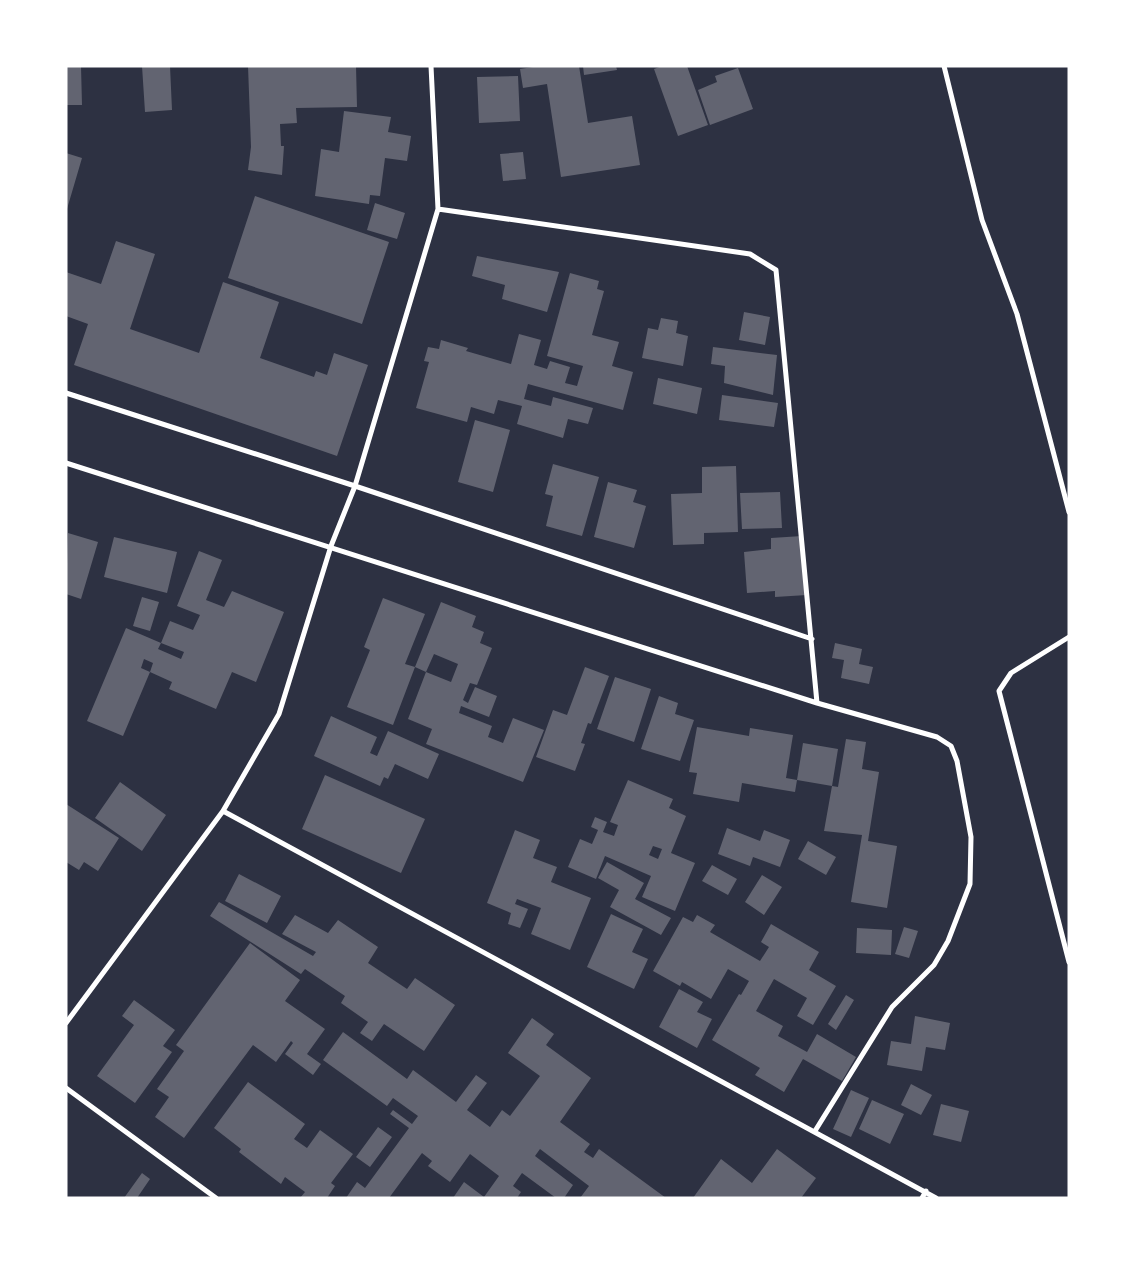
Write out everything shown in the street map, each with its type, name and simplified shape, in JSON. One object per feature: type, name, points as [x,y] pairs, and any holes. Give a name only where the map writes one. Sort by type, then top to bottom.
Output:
[{"type":"street","points":[[66,1023],[223,811],[279,714],[331,546],[355,486],[438,209],[431,66]]},
{"type":"street","points":[[944,66],[982,220],[1017,314],[1069,512]]},
{"type":"street","points":[[438,209],[750,254],[776,270],[817,703]]},
{"type":"street","points":[[66,393],[355,486],[812,639]]},
{"type":"street","points":[[66,463],[331,546],[817,703],[937,737],[951,746],[957,761],[971,837],[970,884],[948,941],[934,964],[892,1007],[815,1131]]},
{"type":"street","points":[[1069,637],[1010,673],[999,691],[1069,962]]},
{"type":"street","points":[[223,811],[936,1198]]},
{"type":"street","points":[[66,1088],[216,1198]]},
{"type":"street","points":[[922,1198],[926,1191]]},
{"type":"building","points":[[66,66],[81,66],[82,105],[66,105]]},
{"type":"building","points":[[142,66],[170,66],[172,110],[145,112]]},
{"type":"building","points":[[248,66],[356,66],[357,107],[296,108],[297,123],[280,124],[281,146],[284,146],[282,175],[248,170],[251,147]]},
{"type":"building","points":[[539,66],[579,66],[588,123],[632,116],[640,165],[561,177],[547,84],[523,88],[520,69]]},
{"type":"building","points":[[583,66],[616,66],[617,70],[584,75]]},
{"type":"building","points":[[662,66],[687,66],[708,125],[678,136],[654,69]]},
{"type":"building","points":[[738,68],[753,109],[710,125],[698,90],[717,82],[715,76]]},
{"type":"building","points":[[518,76],[520,121],[479,123],[477,77]]},
{"type":"building","points":[[344,111],[391,117],[388,132],[411,136],[407,161],[385,158],[380,196],[370,195],[369,204],[315,196],[321,149],[339,152]]},
{"type":"building","points":[[523,152],[526,179],[503,181],[500,154]]},
{"type":"building","points":[[66,153],[82,158],[67,209],[66,209]]},
{"type":"building","points":[[255,196],[389,242],[362,324],[228,278]]},
{"type":"building","points":[[375,203],[405,213],[397,239],[367,230]]},
{"type":"building","points":[[116,241],[155,254],[130,329],[199,353],[223,282],[279,302],[260,358],[314,377],[316,371],[327,375],[334,353],[368,365],[337,456],[74,365],[88,324],[66,316],[66,272],[101,284]]},
{"type":"building","points":[[477,256],[559,272],[547,312],[502,299],[505,285],[472,276]]},
{"type":"building","points":[[570,273],[599,281],[597,289],[604,291],[592,335],[619,342],[612,366],[633,372],[623,410],[528,384],[524,399],[551,406],[553,397],[593,408],[588,424],[568,419],[563,438],[517,424],[522,406],[498,400],[494,414],[471,407],[467,422],[416,408],[429,362],[424,361],[428,347],[439,349],[441,340],[468,348],[466,351],[511,364],[519,334],[541,340],[534,365],[547,369],[550,361],[570,367],[565,383],[577,386],[583,366],[547,356]]},
{"type":"building","points":[[744,312],[770,317],[765,345],[739,340]]},
{"type":"building","points":[[661,318],[678,321],[676,333],[688,336],[683,366],[642,358],[648,328],[658,330]]},
{"type":"building","points":[[713,347],[777,355],[773,395],[724,383],[725,366],[711,364]]},
{"type":"building","points":[[658,378],[702,388],[697,414],[653,404]]},
{"type":"building","points":[[722,395],[778,403],[774,427],[719,420]]},
{"type":"building","points":[[475,420],[510,430],[493,492],[458,482]]},
{"type":"building","points":[[553,464],[599,477],[582,536],[546,526],[553,496],[545,494]]},
{"type":"building","points":[[736,466],[738,532],[704,533],[704,544],[673,545],[671,494],[702,493],[702,467]]},
{"type":"building","points":[[608,482],[637,490],[633,502],[646,506],[634,548],[594,537]]},
{"type":"building","points":[[780,492],[782,528],[742,529],[740,493]]},
{"type":"building","points":[[68,533],[98,542],[81,599],[66,594]]},
{"type":"building","points":[[802,536],[807,595],[775,597],[775,591],[747,593],[744,552],[771,549],[771,538]]},
{"type":"building","points":[[114,537],[177,552],[167,593],[104,577]]},
{"type":"building","points":[[199,551],[222,560],[206,600],[224,607],[232,591],[284,612],[256,682],[232,672],[216,709],[169,689],[172,682],[150,672],[123,736],[87,721],[126,628],[161,643],[170,621],[193,630],[200,615],[177,606]],"holes":[[[161,643],[184,652],[181,659],[158,649]],[[144,659],[153,663],[150,672],[141,668]]]},
{"type":"building","points":[[142,597],[159,602],[150,631],[133,626]]},
{"type":"building","points":[[383,598],[425,614],[405,664],[415,667],[393,725],[347,707],[370,650],[364,647]]},
{"type":"building","points":[[441,602],[476,616],[472,627],[484,632],[480,643],[492,648],[477,685],[470,683],[463,700],[468,703],[475,687],[497,696],[489,717],[461,706],[459,713],[492,726],[488,737],[503,743],[513,718],[544,730],[523,782],[426,744],[432,729],[408,719],[426,672],[415,667]],"holes":[[[434,654],[458,664],[451,682],[426,672]]]},
{"type":"building","points":[[835,643],[862,649],[859,664],[873,667],[869,684],[841,678],[844,660],[832,658]]},
{"type":"building","points":[[585,667],[609,676],[591,724],[588,723],[581,743],[585,744],[575,771],[536,757],[553,710],[567,715]]},
{"type":"building","points":[[615,677],[651,689],[634,742],[597,729]]},
{"type":"building","points":[[659,696],[678,703],[675,714],[694,720],[680,761],[641,749]]},
{"type":"building","points":[[331,716],[377,737],[370,753],[377,756],[388,731],[439,754],[428,779],[395,764],[388,779],[384,777],[380,786],[314,756]]},
{"type":"building","points":[[697,727],[749,736],[750,728],[793,735],[786,778],[797,780],[795,792],[742,783],[739,802],[693,794],[697,773],[689,772]]},
{"type":"building","points":[[846,739],[866,742],[862,769],[879,772],[868,841],[897,846],[887,908],[851,902],[862,835],[824,831],[832,786],[838,787]]},
{"type":"building","points":[[803,743],[838,749],[832,786],[797,780]]},
{"type":"building","points":[[325,775],[425,819],[401,873],[302,829]]},
{"type":"building","points":[[628,780],[673,799],[669,808],[686,816],[671,853],[695,863],[675,911],[642,897],[651,876],[605,856],[596,879],[568,867],[580,839],[592,844],[598,830],[591,827],[595,817],[607,822],[603,832],[614,836],[618,825],[610,822]],"holes":[[[653,846],[662,849],[658,859],[649,855]]]},
{"type":"building","points":[[120,782],[166,815],[142,851],[95,818]]},
{"type":"building","points":[[66,804],[119,838],[98,871],[84,862],[79,870],[66,862]]},
{"type":"building","points":[[727,828],[760,841],[764,830],[790,840],[780,867],[753,857],[750,866],[718,854]]},
{"type":"building","points":[[515,830],[540,840],[533,858],[557,867],[551,882],[591,898],[570,950],[531,934],[541,908],[517,899],[515,904],[528,909],[520,928],[508,924],[511,913],[487,903]]},
{"type":"building","points":[[808,841],[836,857],[826,875],[798,859]]},
{"type":"building","points":[[607,862],[644,883],[635,899],[671,918],[661,935],[610,907],[619,890],[598,878]]},
{"type":"building","points":[[712,865],[737,879],[728,895],[702,881]]},
{"type":"building","points":[[239,874],[281,896],[267,923],[225,901]]},
{"type":"building","points":[[762,875],[782,887],[764,915],[745,902]]},
{"type":"building","points":[[219,902],[313,956],[316,952],[282,934],[295,915],[328,933],[338,920],[378,947],[368,963],[407,989],[415,978],[455,1005],[424,1051],[384,1024],[372,1041],[360,1033],[368,1022],[341,1003],[345,996],[305,969],[301,974],[210,916]]},
{"type":"building","points":[[611,914],[643,929],[632,952],[648,959],[634,989],[587,967]]},
{"type":"building","points":[[697,915],[715,925],[710,932],[760,961],[769,947],[761,942],[771,924],[819,952],[809,970],[836,986],[813,1025],[797,1016],[807,998],[774,979],[756,1011],[783,1026],[778,1036],[807,1052],[817,1034],[856,1057],[842,1081],[803,1059],[784,1092],[755,1075],[760,1068],[712,1040],[739,994],[741,995],[749,981],[728,969],[711,999],[682,982],[680,986],[653,971],[683,917],[693,922]]},
{"type":"building","points":[[904,927],[918,931],[909,958],[895,954]]},
{"type":"building","points":[[857,928],[892,930],[891,955],[856,953]]},
{"type":"building","points":[[250,943],[300,980],[285,1001],[325,1029],[307,1054],[321,1064],[313,1075],[285,1054],[293,1043],[291,1041],[276,1062],[253,1045],[184,1138],[155,1117],[169,1097],[157,1089],[184,1051],[176,1045]]},
{"type":"building","points":[[679,989],[703,1002],[697,1012],[712,1019],[697,1048],[659,1027]]},
{"type":"building","points":[[846,995],[854,1000],[836,1030],[828,1024]]},
{"type":"building","points":[[134,1000],[175,1030],[163,1046],[172,1052],[135,1103],[97,1076],[134,1025],[122,1016]]},
{"type":"building","points":[[915,1016],[950,1023],[945,1050],[926,1047],[922,1071],[887,1065],[891,1041],[911,1044]]},
{"type":"building","points":[[532,1018],[554,1034],[546,1045],[591,1078],[560,1122],[590,1144],[584,1152],[593,1158],[599,1149],[666,1198],[580,1198],[589,1186],[540,1149],[535,1156],[573,1185],[564,1198],[556,1198],[522,1173],[513,1186],[521,1192],[517,1198],[453,1198],[464,1182],[484,1197],[499,1176],[470,1154],[450,1182],[428,1166],[432,1161],[422,1153],[389,1198],[346,1198],[357,1182],[365,1188],[409,1128],[390,1114],[393,1110],[412,1124],[418,1116],[393,1098],[387,1106],[323,1060],[343,1032],[407,1079],[413,1070],[456,1102],[476,1075],[487,1083],[467,1110],[490,1127],[502,1110],[510,1116],[540,1076],[508,1053]]},
{"type":"building","points":[[248,1082],[305,1124],[294,1139],[307,1148],[320,1130],[353,1154],[331,1183],[335,1186],[327,1198],[300,1198],[305,1192],[285,1177],[281,1184],[239,1152],[241,1149],[214,1128]]},
{"type":"building","points":[[911,1084],[932,1095],[921,1115],[901,1105]]},
{"type":"building","points":[[851,1090],[869,1098],[851,1137],[833,1129]]},
{"type":"building","points":[[872,1100],[904,1114],[890,1144],[859,1129]]},
{"type":"building","points":[[941,1104],[969,1111],[961,1142],[933,1135]]},
{"type":"building","points":[[378,1127],[392,1137],[370,1167],[356,1157]]},
{"type":"building","points":[[777,1149],[816,1178],[801,1198],[693,1198],[721,1159],[752,1183]]},
{"type":"building","points":[[142,1173],[150,1179],[137,1198],[124,1198]]}]
